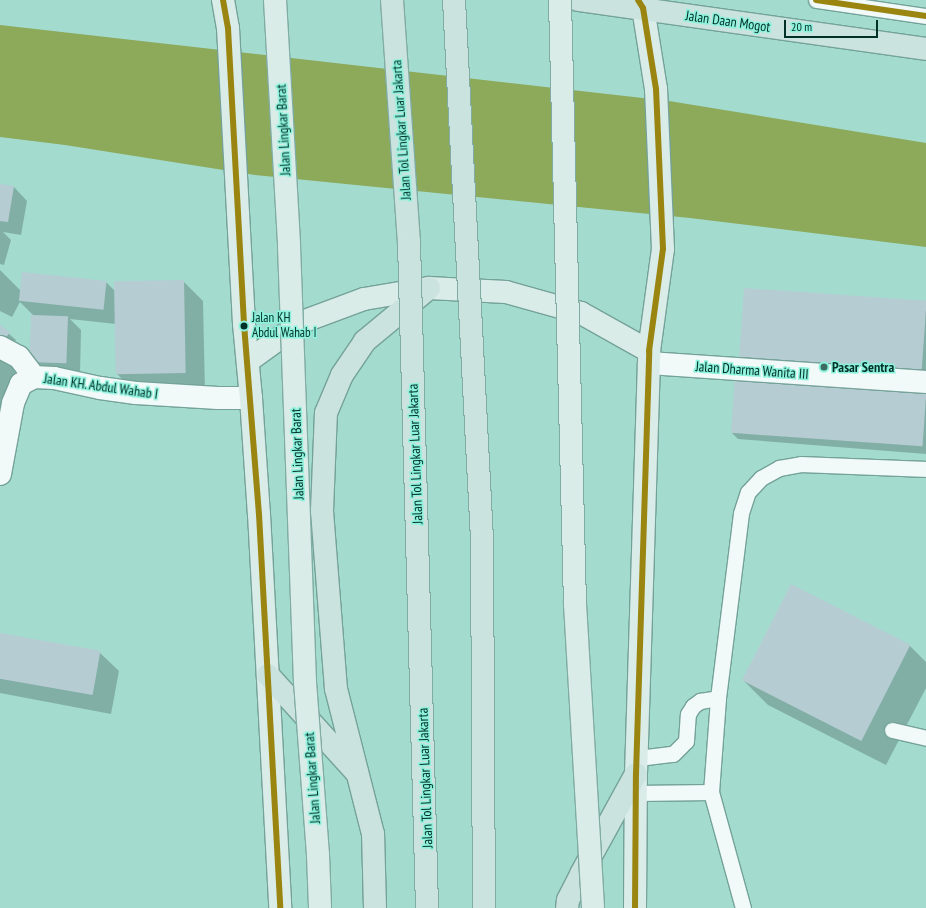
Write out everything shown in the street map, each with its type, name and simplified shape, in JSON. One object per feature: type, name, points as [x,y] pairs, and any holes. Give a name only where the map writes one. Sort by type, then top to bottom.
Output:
[{"type":"highway","name":"Jalan Tol Lingkar Luar Jakarta","points":[[392,0],[409,242],[427,908]]},
{"type":"highway","points":[[454,0],[482,539],[484,908]]},
{"type":"highway","name":"Jalan Daan Mogot","points":[[578,0],[640,4],[926,49]]},
{"type":"highway","points":[[375,901],[373,834],[336,689],[322,511],[326,413],[342,374],[365,341],[429,288]]},
{"type":"highway","points":[[268,675],[359,776]]},
{"type":"highway","points":[[566,908],[568,900],[581,874],[637,775]]},
{"type":"main road","points":[[223,0],[228,28],[244,324],[251,398],[268,675],[280,908]]},
{"type":"main road","name":"Jalan Lingkar Barat","points":[[275,0],[289,246],[305,682],[318,855],[320,908]]},
{"type":"main road","points":[[560,0],[575,604],[593,908]]},
{"type":"main road","points":[[636,908],[637,775],[649,357],[663,249],[656,89],[640,4]]},
{"type":"main road","points":[[248,361],[302,322],[364,299],[429,288],[506,292],[581,313],[649,357]]},
{"type":"street","points":[[0,347],[19,357],[34,377]]},
{"type":"street","name":"Jalan Dharma Wanita III","points":[[649,357],[926,382]]},
{"type":"street","name":"Jalan KH. Abdul Wahab I","points":[[0,474],[13,403],[21,384],[34,377],[54,378],[100,388],[136,393],[218,398],[251,398]]},
{"type":"lane","points":[[816,0],[926,16]]},
{"type":"lane","points":[[743,908],[710,792],[718,698],[741,513],[748,492],[761,478],[779,468],[801,464],[926,469]]},
{"type":"lane","points":[[637,775],[673,754],[686,741],[688,714],[693,706],[700,701],[718,698]]},
{"type":"lane","points":[[892,730],[926,738]]},
{"type":"lane","points":[[637,775],[710,792]]},
{"type":"shaded area","points":[[0,25],[669,101],[926,143],[926,247],[690,218],[255,175],[65,145],[0,137]]},
{"type":"building","points":[[0,184],[14,186],[8,222],[0,221]]},
{"type":"building","points":[[22,272],[107,281],[104,310],[19,301]]},
{"type":"building","points":[[184,280],[186,373],[116,374],[114,281]]},
{"type":"building","points":[[744,288],[926,301],[922,370],[739,357]]},
{"type":"building","points":[[31,315],[68,316],[66,363],[29,362]]},
{"type":"building","points":[[0,325],[10,332],[0,346]]},
{"type":"building","points":[[735,375],[926,388],[922,446],[731,433]]},
{"type":"building","points":[[791,584],[910,645],[861,741],[742,680]]},
{"type":"building","points":[[0,633],[100,651],[93,695],[0,679]]},
{"type":"transit line","points":[[223,0],[228,28],[244,324],[259,514],[280,908]]},
{"type":"transit line","points":[[635,908],[636,774],[649,351],[663,249],[656,89],[643,8],[638,0]]},
{"type":"transit line","points":[[816,0],[926,16]]},
{"type":"place","name":"Jalan KH Abdul Wahab I","points":[[244,326]]},
{"type":"place","name":"Pasar Sentra","points":[[824,367]]}]
